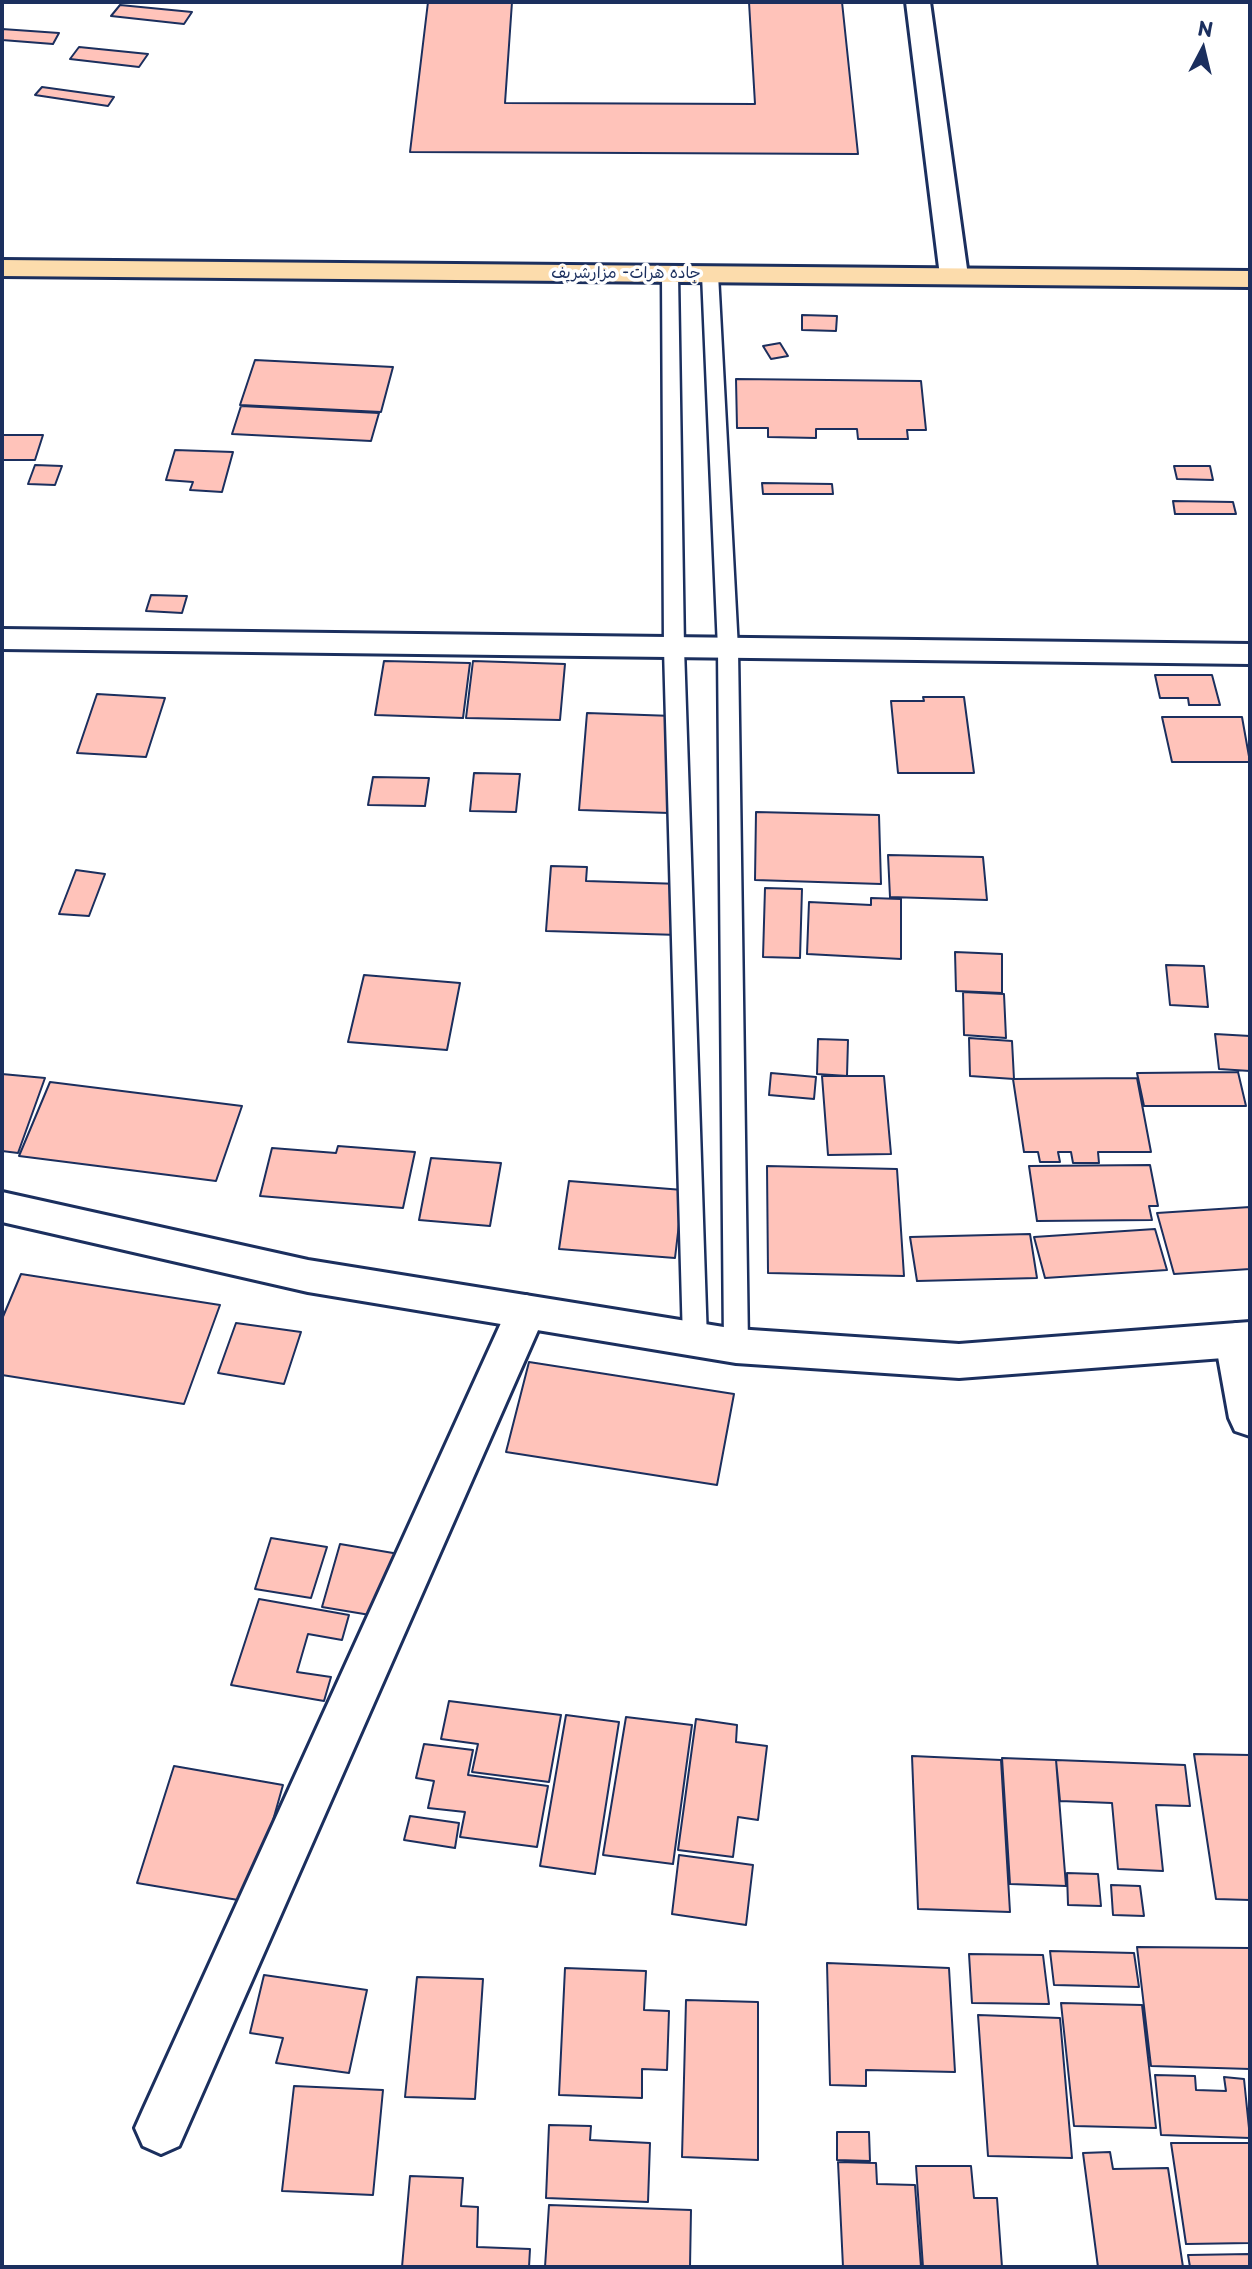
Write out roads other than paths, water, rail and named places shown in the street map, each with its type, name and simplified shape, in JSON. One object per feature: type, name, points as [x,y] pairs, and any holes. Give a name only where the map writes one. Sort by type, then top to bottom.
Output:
[{"type":"highway","name":"جاده هرات- مزارشریف","points":[[2,268],[1250,279]]},
{"type":"street","points":[[918,2],[954,276]]},
{"type":"street","points":[[2,639],[1250,654]]},
{"type":"street","points":[[2,1207],[309,1276],[736,1346],[959,1362],[1243,1339],[1250,1418]]},
{"type":"street","points":[[160,2128],[526,1312]]},
{"type":"lane","points":[[670,274],[674,648],[695,1340]]},
{"type":"lane","points":[[710,274],[729,649],[736,1346]]}]
